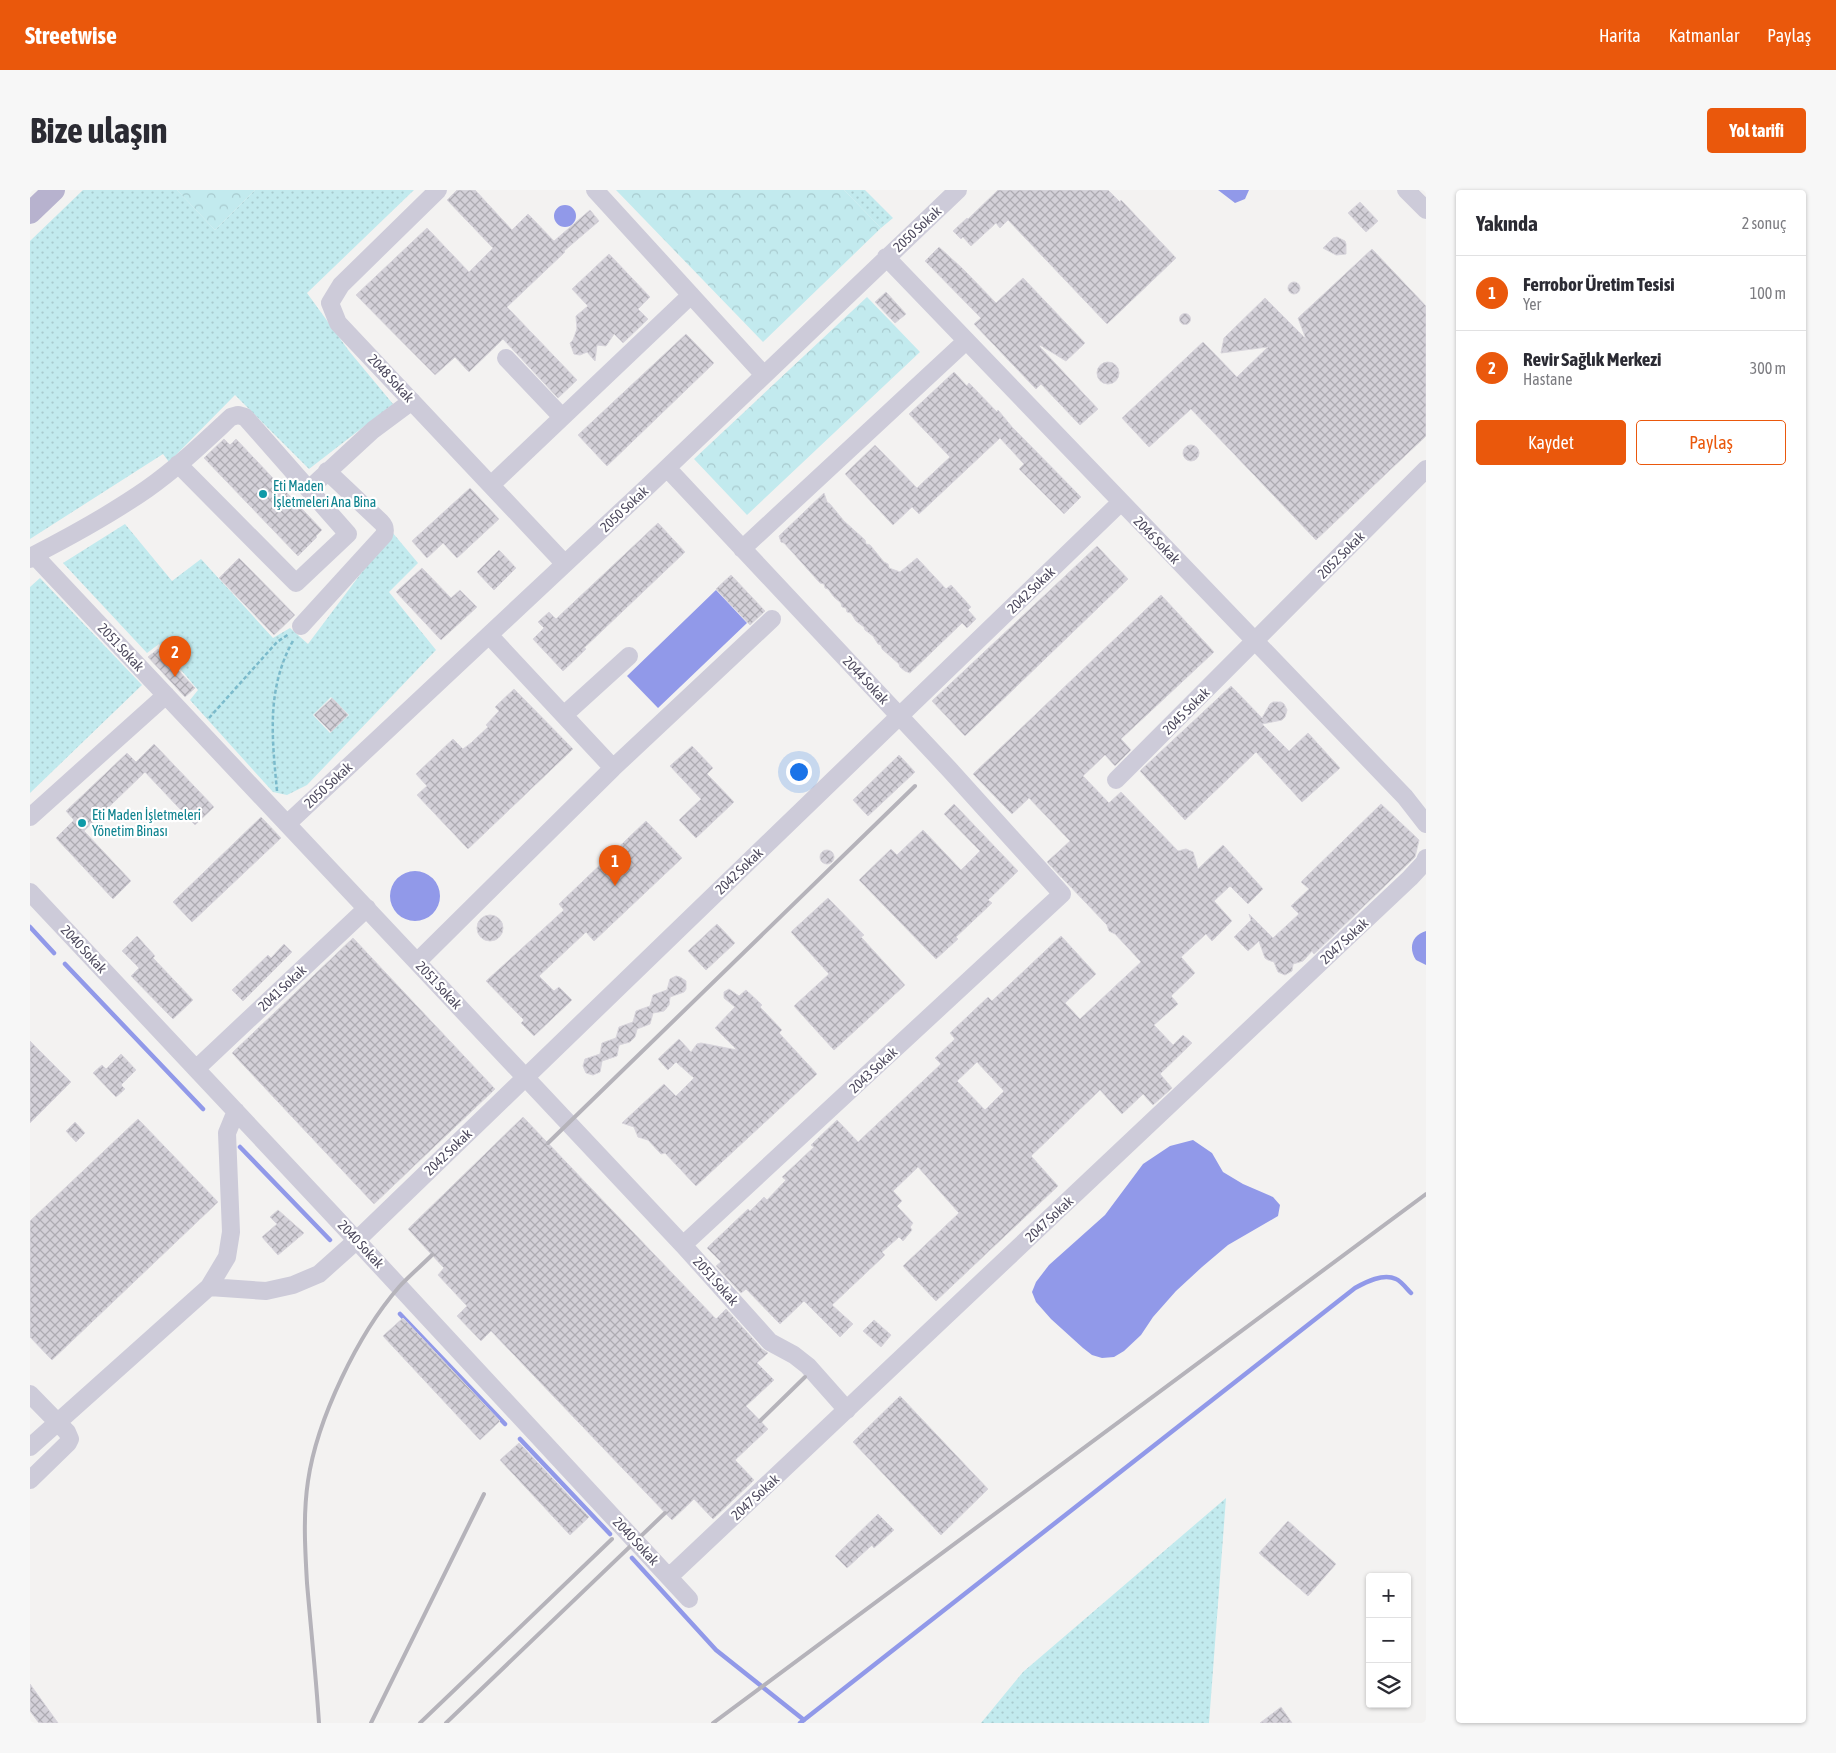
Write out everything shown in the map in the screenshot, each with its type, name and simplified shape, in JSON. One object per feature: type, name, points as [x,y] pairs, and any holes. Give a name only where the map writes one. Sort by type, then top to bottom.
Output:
[{"type":"main road","points":[[30,213],[54,190]]},
{"type":"street","name":"2048 Sokak","points":[[438,190],[341,285],[330,303],[338,323],[565,564]]},
{"type":"street","points":[[595,190],[764,375]]},
{"type":"street","name":"2050 Sokak","points":[[283,820],[489,635],[958,190]]},
{"type":"street","points":[[1406,190],[1426,210]]},
{"type":"street","name":"2046 Sokak","points":[[886,257],[1405,796],[1426,824]]},
{"type":"street","points":[[491,485],[691,295]]},
{"type":"street","points":[[742,548],[966,341]]},
{"type":"street","points":[[506,358],[562,417]]},
{"type":"street","points":[[309,489],[373,430],[412,402]]},
{"type":"street","points":[[32,557],[82,530],[147,489],[231,417],[242,416],[245,417],[348,534],[296,583],[178,464]]},
{"type":"street","name":"2044 Sokak","points":[[667,468],[899,716],[1062,894]]},
{"type":"street","name":"2052 Sokak","points":[[1255,642],[1426,469]]},
{"type":"street","points":[[301,626],[385,532],[384,525],[327,471]]},
{"type":"street","name":"2042 Sokak","points":[[208,1287],[266,1291],[293,1285],[318,1274],[357,1240],[1121,502]]},
{"type":"street","name":"2051 Sokak","points":[[32,557],[166,695],[526,1077],[684,1246],[770,1342],[794,1355],[808,1366],[847,1410]]},
{"type":"street","points":[[417,962],[613,768],[772,619]]},
{"type":"street","points":[[489,635],[613,768]]},
{"type":"street","name":"2045 Sokak","points":[[1116,780],[1255,642]]},
{"type":"street","points":[[564,715],[629,656]]},
{"type":"street","points":[[30,817],[166,695]]},
{"type":"street","name":"2047 Sokak","points":[[669,1577],[1410,878],[1426,858]]},
{"type":"street","name":"2040 Sokak","points":[[30,892],[357,1240],[689,1599]]},
{"type":"street","name":"2043 Sokak","points":[[684,1246],[1062,894]]},
{"type":"street","name":"2041 Sokak","points":[[196,1069],[367,908]]},
{"type":"street","points":[[30,1447],[208,1287],[227,1257],[231,1232],[227,1133],[236,1111]]},
{"type":"street","points":[[30,1394],[67,1432],[70,1439],[30,1480]]},
{"type":"path","points":[[198,730],[276,642],[301,626]]},
{"type":"path","points":[[283,820],[275,766],[272,705],[278,676],[286,652],[301,626]]},
{"type":"green space","points":[[83,190],[177,190],[215,230],[255,190],[414,190],[307,293],[349,351],[393,404],[309,469],[235,395],[169,462],[163,454],[30,539],[30,241]]},
{"type":"green space","points":[[177,190],[255,190],[215,230]]},
{"type":"green space","points":[[616,190],[844,190],[881,228],[763,342]]},
{"type":"green space","points":[[844,190],[865,190],[893,218],[881,228]]},
{"type":"green space","points":[[867,297],[920,352],[747,515],[694,459]]},
{"type":"green space","points":[[125,524],[172,581],[201,559],[273,638],[290,628],[308,644],[392,532],[418,563],[389,592],[436,650],[307,785],[287,795],[273,792],[190,700],[198,690],[159,644],[147,653],[63,563]],"holes":[[[331,697],[349,715],[330,733],[313,715]]]},
{"type":"green space","points":[[40,578],[142,685],[30,793],[30,587]]},
{"type":"green space","points":[[1226,1498],[1209,1723],[981,1723],[1023,1672]]},
{"type":"water","points":[[1218,190],[1249,190],[1245,199],[1235,203]]},
{"type":"water","points":[[565,205],[575,212],[576,216],[569,226],[565,227],[555,220],[554,216],[561,206]]},
{"type":"water","points":[[716,590],[747,623],[658,708],[627,676]]},
{"type":"water","points":[[415,871],[425,873],[433,878],[438,886],[440,896],[438,906],[433,914],[425,919],[415,921],[405,919],[397,914],[392,906],[390,896],[392,886],[397,878],[405,873]]},
{"type":"water","points":[[1426,931],[1426,965],[1416,960],[1412,947],[1417,936]]},
{"type":"water","points":[[1193,1140],[1212,1153],[1223,1172],[1243,1184],[1273,1197],[1280,1205],[1278,1216],[1228,1245],[1202,1267],[1176,1291],[1153,1317],[1141,1335],[1124,1351],[1114,1357],[1102,1358],[1092,1355],[1051,1319],[1036,1302],[1032,1292],[1036,1282],[1049,1265],[1105,1215],[1143,1164],[1170,1146]]},
{"type":"building","points":[[457,190],[475,190],[512,230],[528,214],[554,241],[590,210],[599,221],[564,251],[507,307],[577,380],[558,398],[503,339],[469,372],[455,357],[435,375],[356,295],[427,228],[469,272],[493,248],[447,200]]},
{"type":"building","points":[[998,190],[1108,190],[1120,202],[1121,200],[1176,258],[1107,324],[1008,220],[1000,228],[996,223],[971,246],[963,237],[961,239],[953,231]]},
{"type":"building","points":[[1360,202],[1378,221],[1366,232],[1348,213]]},
{"type":"building","points":[[1337,237],[1345,241],[1346,254],[1336,255],[1323,248],[1333,238]]},
{"type":"building","points":[[939,247],[996,303],[1023,278],[1085,343],[1066,361],[1039,346],[1098,409],[1080,425],[1041,384],[1036,389],[974,324],[981,318],[925,261]]},
{"type":"building","points":[[1372,249],[1426,306],[1426,436],[1316,540],[1191,409],[1149,447],[1122,418],[1203,342],[1237,377],[1268,347],[1221,353],[1224,338],[1265,298],[1306,339],[1298,318]]},
{"type":"building","points":[[609,254],[650,297],[638,309],[648,319],[623,343],[614,334],[606,346],[597,345],[595,361],[587,352],[580,355],[574,354],[570,343],[577,329],[576,316],[588,306],[572,289]]},
{"type":"building","points":[[1296,282],[1299,283],[1299,293],[1292,294],[1289,293],[1288,286],[1289,283]]},
{"type":"building","points":[[886,292],[906,314],[895,323],[875,302]]},
{"type":"building","points":[[1185,313],[1191,319],[1185,325],[1179,319]]},
{"type":"building","points":[[686,334],[714,363],[607,466],[578,435]]},
{"type":"building","points":[[1108,362],[1116,365],[1119,373],[1116,381],[1108,384],[1100,381],[1097,373],[1100,365]]},
{"type":"building","points":[[954,372],[967,386],[969,383],[997,412],[998,410],[1012,427],[1081,497],[1064,514],[1019,469],[1024,464],[1000,438],[919,514],[912,507],[893,525],[845,474],[875,445],[917,488],[950,457],[909,414]]},
{"type":"building","name":"Eti Maden İşletmeleri Ana Bina","points":[[224,439],[230,445],[236,439],[322,530],[298,556],[204,458]]},
{"type":"building","points":[[1188,445],[1194,445],[1199,450],[1197,459],[1188,461],[1183,456],[1183,450]]},
{"type":"building","points":[[470,488],[499,519],[457,558],[443,543],[427,558],[412,541]]},
{"type":"building","points":[[824,493],[827,502],[865,540],[866,544],[870,545],[884,562],[888,564],[889,568],[900,572],[917,558],[946,589],[951,585],[971,607],[968,610],[976,619],[967,628],[962,623],[910,673],[900,667],[882,649],[873,636],[856,621],[851,613],[847,612],[846,608],[842,607],[841,603],[825,588],[824,584],[820,583],[781,542],[779,536]]},
{"type":"building","points":[[658,523],[685,552],[584,648],[586,649],[563,671],[533,639],[544,628],[538,622],[549,612],[556,619]]},
{"type":"building","points":[[1097,546],[1128,579],[965,736],[932,701]]},
{"type":"building","points":[[499,550],[516,568],[494,590],[477,572]]},
{"type":"building","points":[[239,558],[295,615],[274,635],[219,578]]},
{"type":"building","points":[[422,568],[451,598],[460,590],[477,607],[441,640],[396,592]]},
{"type":"building","points":[[731,575],[765,611],[750,625],[716,589]]},
{"type":"building","points":[[1161,595],[1214,652],[1121,739],[1131,750],[1115,766],[1105,755],[1083,776],[1109,803],[1121,792],[1178,851],[1186,849],[1193,852],[1198,869],[1223,845],[1263,889],[1248,904],[1230,886],[1214,901],[1232,921],[1212,941],[1206,934],[1181,957],[1195,973],[1171,996],[1178,1004],[1154,1025],[1173,1045],[1183,1035],[1192,1043],[1160,1074],[1172,1088],[1153,1105],[1143,1094],[1122,1114],[1100,1090],[1031,1156],[1058,1186],[936,1301],[903,1266],[959,1213],[918,1167],[893,1191],[902,1201],[897,1206],[913,1223],[910,1227],[912,1230],[903,1241],[899,1237],[882,1252],[885,1255],[832,1305],[853,1324],[840,1337],[804,1301],[780,1324],[746,1289],[741,1293],[716,1266],[721,1262],[707,1248],[748,1209],[750,1211],[764,1197],[767,1200],[786,1180],[782,1177],[814,1147],[811,1145],[837,1120],[858,1142],[941,1064],[935,1058],[955,1039],[950,1033],[988,997],[992,1001],[1061,936],[1096,974],[1065,1003],[1080,1019],[1141,962],[1115,934],[1109,931],[1107,925],[1047,862],[1070,841],[1029,798],[1012,814],[973,774]],"holes":[[[977,1062],[1004,1091],[985,1110],[957,1081]]]},
{"type":"building","points":[[158,649],[195,688],[185,697],[148,657]]},
{"type":"building","points":[[1231,686],[1262,718],[1273,702],[1284,704],[1287,710],[1282,720],[1262,724],[1289,751],[1308,733],[1340,768],[1302,802],[1256,752],[1185,820],[1140,771]]},
{"type":"building","points":[[514,689],[573,749],[468,849],[417,795],[427,786],[416,774],[453,739],[463,749],[471,743],[488,727],[486,725],[499,711],[495,707]]},
{"type":"building","points":[[332,698],[348,715],[331,732],[314,715]]},
{"type":"building","name":"Eti Maden İşletmeleri Yönetim Binası","points":[[154,744],[214,807],[195,825],[145,772],[84,831],[131,881],[113,899],[56,838],[74,820],[66,811],[127,753],[136,762]]},
{"type":"building","points":[[692,746],[713,768],[707,774],[734,802],[696,838],[679,820],[701,799],[670,766]]},
{"type":"building","points":[[899,755],[915,772],[868,816],[853,800]]},
{"type":"building","points":[[954,804],[1018,871],[988,900],[992,903],[936,959],[859,880],[891,849],[897,855],[923,830],[961,870],[980,851],[944,814]]},
{"type":"building","points":[[1381,804],[1419,840],[1415,857],[1314,954],[1312,951],[1303,961],[1293,964],[1292,971],[1285,975],[1278,972],[1274,962],[1265,958],[1259,941],[1248,951],[1234,937],[1251,920],[1249,914],[1273,938],[1299,914],[1291,906],[1309,889],[1301,882]]},
{"type":"building","points":[[261,817],[281,838],[192,922],[173,902]]},
{"type":"building","points":[[646,821],[682,858],[594,941],[586,932],[539,976],[554,991],[559,987],[572,1000],[534,1036],[521,1023],[524,1020],[486,981],[564,910],[559,904]]},
{"type":"building","points":[[827,850],[832,852],[834,857],[832,862],[827,864],[822,862],[820,857],[822,852]]},
{"type":"building","points":[[828,898],[864,935],[861,937],[905,985],[834,1050],[794,1006],[829,974],[791,932]]},
{"type":"building","points":[[490,915],[499,919],[503,928],[499,937],[490,941],[481,937],[477,928],[481,919]]},
{"type":"building","points":[[717,924],[735,943],[706,970],[688,951]]},
{"type":"building","points":[[137,936],[155,956],[153,958],[193,1000],[173,1019],[131,976],[139,968],[122,951]]},
{"type":"building","points":[[353,938],[495,1089],[374,1204],[232,1053]]},
{"type":"building","points":[[284,944],[292,952],[243,1001],[232,990],[268,955],[271,958]]},
{"type":"building","points":[[676,976],[686,981],[684,992],[670,997],[669,1005],[664,1011],[653,1013],[650,1024],[637,1029],[635,1037],[630,1042],[619,1045],[617,1056],[602,1061],[600,1072],[593,1075],[586,1073],[583,1066],[585,1059],[600,1054],[602,1043],[616,1038],[619,1027],[633,1022],[636,1011],[650,1006],[653,995],[667,990],[670,979]]},
{"type":"building","points":[[729,989],[739,996],[746,990],[762,1005],[760,1007],[782,1030],[779,1033],[817,1074],[696,1186],[665,1153],[661,1154],[648,1140],[638,1137],[634,1127],[622,1123],[664,1084],[676,1096],[694,1078],[676,1062],[668,1070],[658,1059],[679,1039],[691,1052],[697,1044],[701,1043],[737,1050],[715,1028],[735,1007],[724,998],[724,992]]},
{"type":"building","points":[[30,1041],[71,1082],[30,1123]]},
{"type":"building","points":[[121,1054],[136,1070],[121,1085],[125,1089],[116,1097],[93,1073],[102,1065],[106,1069]]},
{"type":"building","points":[[523,1117],[716,1319],[726,1309],[762,1349],[768,1353],[757,1363],[774,1380],[746,1406],[768,1429],[735,1460],[754,1480],[713,1519],[694,1499],[672,1520],[491,1331],[481,1341],[457,1316],[467,1306],[438,1275],[444,1268],[408,1229]]},
{"type":"building","points":[[138,1119],[218,1202],[52,1360],[30,1337],[30,1221]]},
{"type":"building","points":[[75,1122],[85,1133],[76,1142],[66,1131]]},
{"type":"building","points":[[278,1210],[304,1233],[278,1255],[262,1237],[277,1224],[270,1217]]},
{"type":"building","points":[[403,1318],[500,1421],[480,1440],[383,1336]]},
{"type":"building","points":[[874,1320],[891,1335],[881,1347],[863,1331]]},
{"type":"building","points":[[900,1396],[988,1489],[941,1535],[853,1442]]},
{"type":"building","points":[[519,1443],[589,1517],[570,1535],[500,1460]]},
{"type":"building","points":[[878,1514],[894,1530],[874,1548],[872,1545],[847,1568],[835,1556]]},
{"type":"building","points":[[1288,1521],[1336,1564],[1308,1596],[1259,1553]]},
{"type":"building","points":[[30,1684],[58,1723],[39,1723],[30,1711]]},
{"type":"building","points":[[1281,1707],[1292,1723],[1260,1723]]},
{"type":"waterway","points":[[30,927],[54,953]]},
{"type":"waterway","points":[[65,964],[203,1109]]},
{"type":"waterway","points":[[240,1147],[330,1240]]},
{"type":"waterway","points":[[800,1723],[1355,1288],[1375,1279],[1391,1277],[1400,1281],[1411,1293]]},
{"type":"waterway","points":[[400,1314],[505,1424]]},
{"type":"waterway","points":[[520,1439],[610,1534]]},
{"type":"waterway","points":[[632,1558],[716,1650],[804,1720]]},
{"type":"railway","points":[[548,1143],[915,786]]},
{"type":"railway","points":[[713,1723],[1426,1194]]},
{"type":"railway","points":[[319,1723],[305,1544],[306,1493],[313,1457],[330,1405],[369,1328],[399,1287],[432,1255]]},
{"type":"railway","points":[[760,1421],[805,1377]]},
{"type":"railway","points":[[371,1723],[484,1494]]},
{"type":"railway","points":[[446,1723],[665,1513]]},
{"type":"railway","points":[[420,1723],[612,1539]]},
{"type":"place","name":"Eti Maden İşletmeleri Ana Bina","points":[[263,494]]},
{"type":"place","name":"Revir Sağlık Merkezi","points":[[175,677]]},
{"type":"place","name":"Eti Maden İşletmeleri Yönetim Binası","points":[[82,823]]},
{"type":"place","name":"Ferrobor Üretim Tesisi","points":[[615,886]]}]
